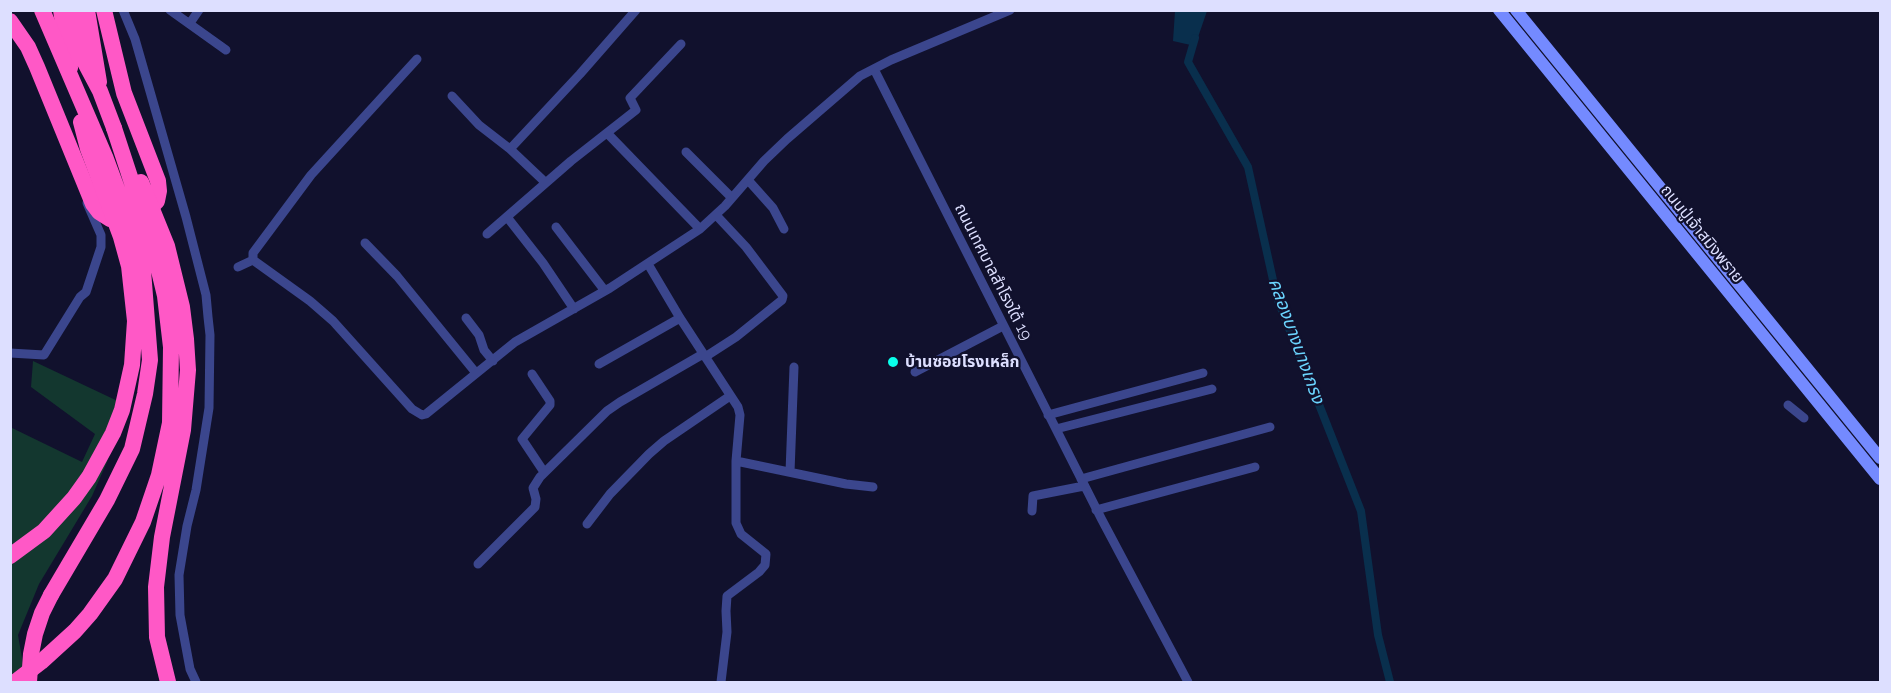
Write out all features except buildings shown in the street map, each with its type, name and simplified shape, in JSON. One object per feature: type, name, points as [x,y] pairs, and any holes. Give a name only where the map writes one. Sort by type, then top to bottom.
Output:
[{"type":"highway","points":[[29,682],[31,654],[42,613],[107,500],[132,448],[146,394],[150,360],[143,270],[132,229],[106,159],[42,10]]},
{"type":"highway","points":[[10,556],[44,531],[74,498],[89,477],[113,433],[126,396],[132,365],[135,321],[129,267],[121,237],[88,148],[73,86],[61,10]]},
{"type":"highway","points":[[15,682],[41,663],[75,631],[115,579],[143,522],[159,476],[170,423],[171,347],[165,296],[154,250],[114,128],[100,91],[82,57],[73,10]]},
{"type":"highway","points":[[87,10],[100,91]]},
{"type":"highway","points":[[10,21],[28,47],[93,204],[99,212],[110,219],[153,205],[158,201],[158,181],[132,118],[104,10]]},
{"type":"highway","points":[[114,128],[144,186],[167,246],[180,297],[186,339],[187,380],[183,430],[162,537],[156,587],[157,637],[168,682]]},
{"type":"main road","name":"ถนนปู่เจ้าสมิงพราย","points":[[1499,10],[1881,479]]},
{"type":"main road","name":"ถนนปู่เจ้าสมิงพราย","points":[[1516,10],[1881,458]]},
{"type":"main road","points":[[1802,383],[1812,375]]},
{"type":"street","points":[[123,10],[135,39],[206,295],[210,335],[209,408],[179,575],[180,615],[190,669],[196,682]]},
{"type":"street","points":[[170,10],[226,50]]},
{"type":"street","points":[[190,23],[199,10]]},
{"type":"street","points":[[510,149],[580,75],[636,10]]},
{"type":"street","points":[[253,260],[310,301],[333,321],[417,412],[426,414],[515,342],[605,291],[700,230],[787,139],[867,72],[1010,10]]},
{"type":"street","points":[[487,234],[636,110],[630,98],[681,44]]},
{"type":"street","points":[[253,260],[255,248],[311,175],[417,59]]},
{"type":"street","name":"ถนนเทศบาลสำโรงใต้ 19","points":[[867,72],[1004,326],[1096,510],[1188,682]]},
{"type":"street","points":[[452,96],[479,125],[510,149],[546,183]]},
{"type":"street","points":[[608,133],[700,230]]},
{"type":"street","points":[[686,152],[732,198]]},
{"type":"street","points":[[748,180],[773,208],[784,229]]},
{"type":"street","points":[[10,353],[44,355],[80,297],[86,292],[102,247],[101,235],[87,207],[86,187]]},
{"type":"street","points":[[478,564],[535,507],[537,504],[534,484],[544,472],[614,406],[736,337],[782,300],[783,296],[746,247],[716,215]]},
{"type":"street","points":[[507,217],[543,263],[574,309]]},
{"type":"street","points":[[556,227],[605,291]]},
{"type":"street","points":[[365,243],[397,276],[476,373]]},
{"type":"street","points":[[238,267],[253,260]]},
{"type":"street","points":[[648,264],[738,407],[740,416],[736,461],[735,523],[741,534],[766,554],[766,560],[759,572],[727,596],[727,632],[721,682]]},
{"type":"street","points":[[466,318],[479,335],[484,350],[493,361]]},
{"type":"street","points":[[599,364],[680,318]]},
{"type":"street","points":[[915,372],[1004,326]]},
{"type":"street","points":[[790,472],[794,367]]},
{"type":"street","points":[[532,374],[550,401],[550,405],[522,439],[544,472]]},
{"type":"street","points":[[1048,415],[1203,374]]},
{"type":"street","points":[[1056,429],[1212,389]]},
{"type":"street","points":[[587,524],[610,494],[649,454],[664,441],[730,396]]},
{"type":"street","points":[[1788,405],[1804,418]]},
{"type":"street","points":[[1032,511],[1033,496],[1269,428]]},
{"type":"street","points":[[736,461],[846,484],[873,487]]},
{"type":"street","points":[[1096,510],[1255,467]]},
{"type":"green space","points":[[33,361],[124,404],[107,462],[92,496],[39,584],[18,635],[25,675],[11,682],[10,427],[82,462],[95,434],[31,387]]},
{"type":"water","points":[[1175,11],[1207,11],[1195,46],[1173,41]]},
{"type":"waterway","name":"คลองบางนางเกรง","points":[[1195,38],[1188,62],[1248,167],[1277,298],[1361,511],[1378,635],[1390,682]]},
{"type":"place","name":"บ้านซอยโรงเหล็ก","points":[[893,362]]}]
